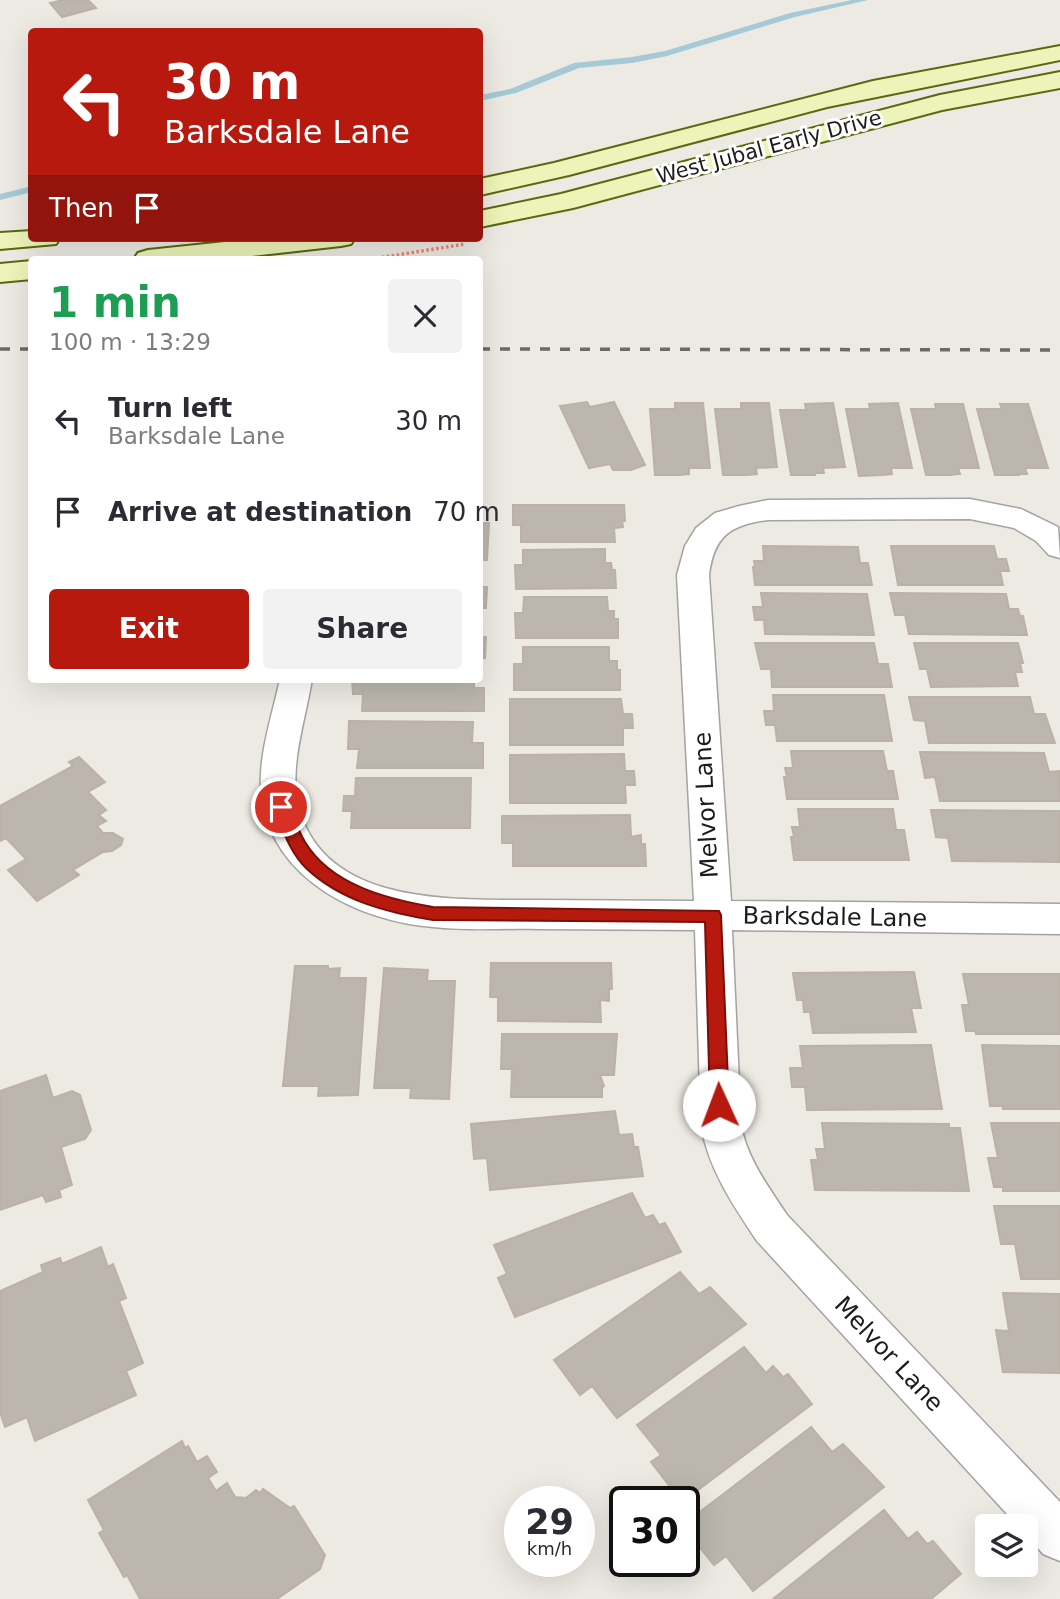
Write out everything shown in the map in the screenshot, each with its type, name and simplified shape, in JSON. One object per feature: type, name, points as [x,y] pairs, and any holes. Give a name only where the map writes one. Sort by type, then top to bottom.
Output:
[{"type":"main road","name":"West Jubal Early Drive","points":[[483,186],[592,161],[859,91],[959,69],[1060,53]]},
{"type":"main road","name":"West Jubal Early Drive","points":[[483,218],[563,202],[940,103],[1060,79]]},
{"type":"main road","points":[[0,241],[28,239]]},
{"type":"main road","points":[[176,256],[304,242]]},
{"type":"main road","points":[[0,273],[28,270]]},
{"type":"street","name":"Melvor Lane","points":[[1060,548],[1036,527],[994,512],[945,508],[768,510],[727,518],[705,536],[698,547],[693,575],[713,915],[721,1126],[725,1146],[753,1203],[788,1245],[1060,1537]]},
{"type":"street","name":"Barksdale Lane","points":[[295,683],[279,786],[281,807],[298,846],[313,865],[351,890],[396,907],[433,913],[1060,919]]},
{"type":"building","points":[[88,0],[96,8],[62,17],[50,3]]},
{"type":"building","points":[[587,402],[590,407],[614,402],[645,465],[631,470],[613,470],[610,464],[589,468],[560,406]]},
{"type":"building","points":[[675,403],[703,403],[710,468],[689,468],[689,474],[655,475],[650,409],[675,409]]},
{"type":"building","points":[[741,403],[769,403],[777,467],[756,468],[757,474],[723,475],[715,409],[741,409]]},
{"type":"building","points":[[833,403],[845,467],[823,468],[824,473],[815,475],[791,475],[780,410],[806,410],[805,404]]},
{"type":"building","points":[[898,403],[912,468],[891,468],[892,474],[859,476],[846,409],[870,409],[869,404]]},
{"type":"building","points":[[935,404],[963,404],[979,468],[958,468],[960,474],[926,475],[911,409],[936,409]]},
{"type":"building","points":[[1000,404],[1028,404],[1048,468],[1025,468],[1027,474],[995,475],[977,409],[1002,409]]},
{"type":"building","points":[[513,505],[624,505],[625,521],[622,521],[623,527],[614,528],[615,542],[521,542],[521,525],[513,525]]},
{"type":"building","points":[[483,523],[489,523],[487,560],[483,560]]},
{"type":"building","points":[[763,546],[858,547],[860,563],[868,563],[872,585],[755,585],[754,561],[764,561]]},
{"type":"building","points":[[891,546],[994,546],[997,559],[1006,559],[1009,571],[1000,571],[1003,585],[898,585]]},
{"type":"building","points":[[605,549],[605,563],[611,563],[612,570],[615,570],[616,588],[516,589],[515,565],[523,565],[523,550]]},
{"type":"building","points":[[483,587],[487,587],[486,608],[483,608]]},
{"type":"building","points":[[761,593],[867,594],[874,635],[765,634],[764,620],[755,620],[753,607],[763,607]]},
{"type":"building","points":[[890,593],[1006,594],[1009,609],[1018,609],[1020,616],[1023,616],[1027,635],[909,634],[905,615],[895,615]]},
{"type":"building","points":[[524,597],[607,597],[608,611],[614,611],[614,619],[618,619],[618,638],[516,638],[515,613],[523,613]]},
{"type":"building","points":[[483,637],[486,637],[483,658]]},
{"type":"building","points":[[755,643],[874,643],[878,664],[888,664],[892,687],[772,687],[771,669],[761,669]]},
{"type":"building","points":[[914,643],[1018,643],[1023,663],[1020,663],[1022,672],[1015,672],[1018,686],[931,687],[927,669],[920,669]]},
{"type":"building","points":[[523,647],[609,647],[609,661],[617,661],[617,670],[620,670],[620,690],[514,690],[514,664],[523,664]]},
{"type":"building","points":[[352,683],[474,683],[474,688],[484,688],[484,711],[362,711],[363,694],[353,694]]},
{"type":"building","points":[[773,695],[884,695],[892,741],[777,741],[775,725],[766,725],[764,711],[774,711]]},
{"type":"building","points":[[909,697],[1030,697],[1034,714],[1045,714],[1055,743],[929,743],[925,721],[914,720]]},
{"type":"building","points":[[510,699],[621,699],[623,714],[632,714],[633,728],[623,728],[623,745],[510,745]]},
{"type":"building","points":[[349,721],[473,722],[472,743],[483,743],[483,768],[357,768],[359,749],[348,749]]},
{"type":"building","points":[[791,751],[883,751],[887,771],[893,771],[898,799],[787,799],[784,777],[787,777],[785,768],[793,768]]},
{"type":"building","points":[[920,752],[1044,753],[1049,772],[1059,771],[1060,801],[940,801],[935,777],[925,778]]},
{"type":"building","points":[[624,754],[625,771],[634,771],[635,785],[625,785],[626,803],[510,803],[510,755]]},
{"type":"building","points":[[79,757],[105,782],[88,792],[106,810],[99,815],[106,821],[97,826],[103,833],[113,833],[123,839],[121,845],[112,851],[103,852],[73,870],[79,875],[37,901],[8,870],[26,859],[6,838],[0,841],[0,806],[73,766],[69,762]]},
{"type":"building","points":[[356,778],[471,778],[470,828],[351,828],[352,811],[343,811],[344,796],[355,796]]},
{"type":"building","points":[[798,809],[893,809],[896,830],[904,830],[909,860],[794,860],[791,837],[794,837],[792,827],[800,827]]},
{"type":"building","points":[[931,810],[1060,811],[1060,862],[952,861],[948,838],[936,837]]},
{"type":"building","points":[[630,815],[631,837],[641,835],[641,844],[645,844],[646,866],[513,866],[513,843],[502,843],[502,816]]},
{"type":"building","points":[[491,963],[611,963],[612,989],[609,989],[609,1001],[600,1000],[601,1022],[498,1021],[498,997],[490,997]]},
{"type":"building","points":[[295,966],[340,968],[339,978],[366,978],[358,1095],[318,1096],[319,1086],[283,1086]]},
{"type":"building","points":[[384,968],[428,970],[427,981],[455,981],[449,1099],[410,1098],[411,1088],[374,1088]]},
{"type":"building","points":[[914,972],[921,1008],[911,1008],[916,1032],[813,1033],[810,1012],[804,1012],[803,1000],[797,1000],[793,973]]},
{"type":"building","points":[[963,974],[1060,974],[1060,1034],[976,1034],[975,1031],[966,1031],[962,1005],[969,1005]]},
{"type":"building","points":[[502,1034],[617,1034],[614,1075],[600,1075],[604,1086],[602,1097],[511,1097],[512,1069],[501,1069]]},
{"type":"building","points":[[931,1045],[942,1109],[807,1110],[805,1087],[792,1087],[790,1068],[803,1068],[800,1046]]},
{"type":"building","points":[[982,1045],[1060,1046],[1060,1109],[1003,1109],[1003,1106],[990,1106]]},
{"type":"building","points":[[46,1075],[53,1098],[72,1091],[80,1095],[91,1130],[85,1139],[61,1147],[72,1185],[59,1190],[61,1197],[46,1202],[43,1195],[0,1210],[0,1091]]},
{"type":"building","points":[[615,1111],[619,1135],[632,1134],[634,1147],[638,1147],[643,1176],[490,1190],[487,1158],[474,1159],[471,1124]]},
{"type":"building","points":[[822,1123],[949,1124],[949,1128],[960,1128],[969,1191],[815,1190],[811,1160],[818,1160],[816,1149],[825,1149]]},
{"type":"building","points":[[991,1123],[1060,1123],[1060,1191],[1003,1191],[1003,1187],[994,1187],[988,1158],[998,1158]]},
{"type":"building","points":[[632,1193],[645,1218],[653,1215],[659,1225],[665,1223],[681,1252],[515,1317],[498,1278],[507,1274],[494,1245]]},
{"type":"building","points":[[994,1206],[1060,1206],[1060,1279],[1021,1279],[1015,1244],[1001,1244]]},
{"type":"building","points":[[101,1247],[108,1267],[113,1264],[126,1298],[119,1301],[143,1363],[126,1371],[136,1395],[35,1441],[27,1417],[5,1427],[0,1412],[0,1291],[43,1272],[41,1265],[60,1258],[62,1264]]},
{"type":"building","points":[[680,1272],[699,1294],[710,1287],[746,1324],[617,1418],[592,1386],[580,1395],[554,1360]]},
{"type":"building","points":[[1003,1293],[1060,1294],[1060,1373],[1003,1372],[996,1330],[1009,1331]]},
{"type":"building","points":[[744,1347],[766,1373],[773,1366],[783,1377],[788,1374],[812,1404],[700,1488],[700,1486],[670,1486],[651,1462],[661,1455],[637,1425]]},
{"type":"building","points":[[811,1427],[832,1452],[843,1444],[884,1487],[753,1591],[726,1556],[714,1565],[700,1548],[700,1512]]},
{"type":"building","points":[[182,1441],[197,1462],[207,1456],[217,1472],[208,1478],[216,1491],[227,1483],[235,1497],[246,1498],[256,1490],[260,1493],[263,1489],[290,1508],[294,1506],[325,1555],[320,1569],[277,1599],[140,1599],[99,1533],[104,1530],[88,1500]]},
{"type":"building","points":[[884,1510],[908,1539],[917,1532],[927,1544],[933,1541],[961,1574],[931,1599],[773,1599]]},
{"type":"waterway","points":[[483,97],[513,91],[577,65],[632,60],[667,53],[793,15],[864,0]]},
{"type":"waterway","points":[[0,197],[28,190]]},
{"type":"railway","points":[[0,349],[28,349]]},
{"type":"railway","points":[[483,349],[1060,350]]},
{"type":"route","points":[[281,807],[298,846],[313,865],[351,890],[396,907],[433,913],[713,915],[719,1105]]}]
